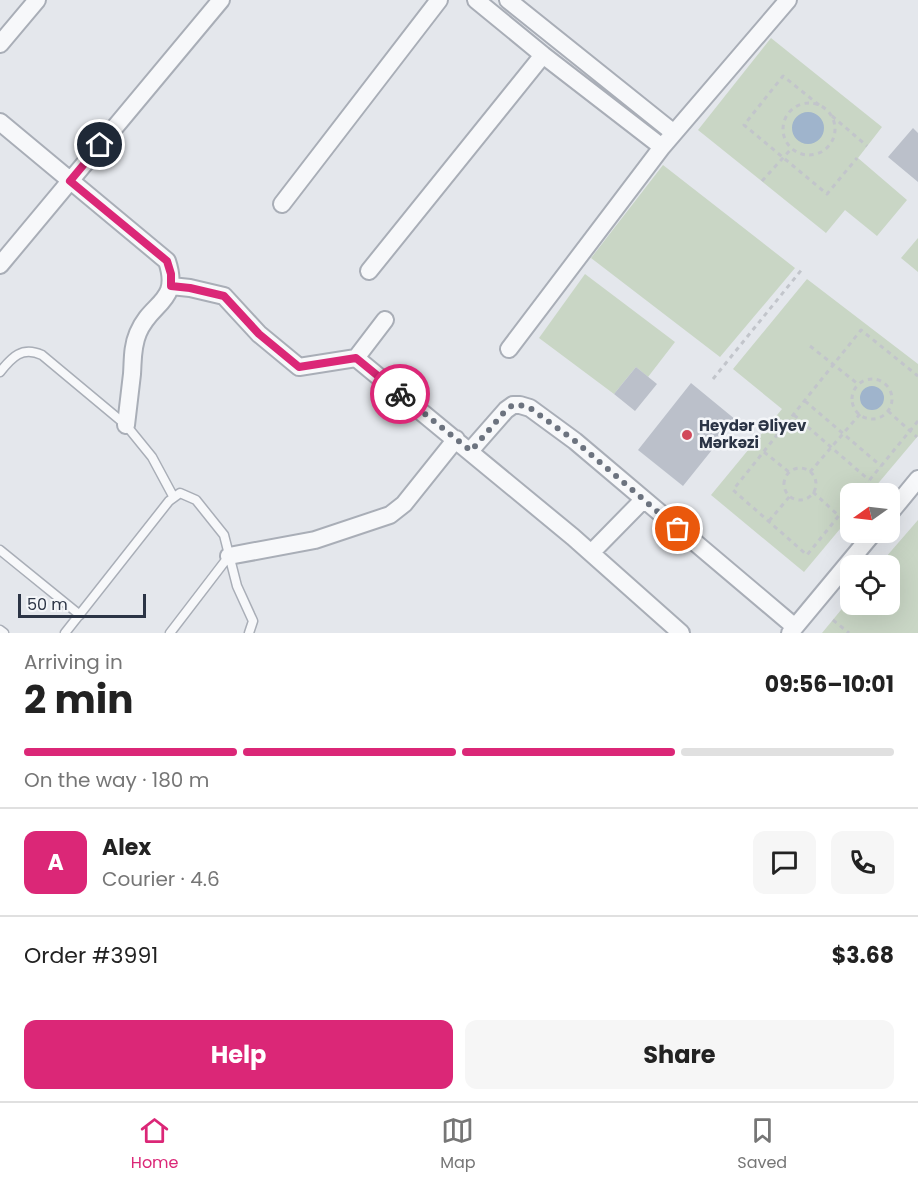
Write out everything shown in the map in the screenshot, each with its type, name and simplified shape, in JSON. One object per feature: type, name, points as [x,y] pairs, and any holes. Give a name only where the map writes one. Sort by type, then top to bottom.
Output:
[{"type":"street","points":[[0,44],[37,0]]},
{"type":"street","points":[[0,265],[221,0]]},
{"type":"street","points":[[282,204],[439,0]]},
{"type":"street","points":[[476,0],[662,147]]},
{"type":"street","points":[[508,0],[674,133]]},
{"type":"street","points":[[509,349],[662,147],[788,0]]},
{"type":"street","points":[[369,271],[543,55]]},
{"type":"street","points":[[0,122],[167,261],[171,274],[171,286],[166,297],[138,332],[132,353],[126,425]]},
{"type":"street","points":[[171,286],[224,296],[259,334],[299,367],[356,358],[385,320]]},
{"type":"street","points":[[356,358],[471,451],[681,633]]},
{"type":"street","points":[[471,451],[506,410],[513,405],[530,408],[575,441],[792,630],[865,543]]},
{"type":"street","points":[[229,556],[315,540],[390,515],[404,504],[456,439]]},
{"type":"street","points":[[900,501],[918,479]]},
{"type":"street","points":[[591,554],[644,500]]},
{"type":"lane","points":[[0,372],[23,351],[34,351],[42,355],[126,425],[152,457],[173,496]]},
{"type":"lane","points":[[65,633],[173,496],[180,493],[196,500],[224,535],[237,586],[253,621],[249,633]]},
{"type":"lane","points":[[0,550],[80,615]]},
{"type":"lane","points":[[170,633],[229,556]]},
{"type":"lane","points":[[0,630],[4,633]]},
{"type":"path","points":[[857,158],[827,194],[782,159],[744,124],[783,76],[867,146]]},
{"type":"path","points":[[819,105],[806,103],[793,108],[785,119],[783,132],[788,145],[798,153],[812,155],[824,150],[833,140],[835,126],[830,114]]},
{"type":"path","points":[[762,181],[792,148]]},
{"type":"path","points":[[713,379],[803,268]]},
{"type":"path","points":[[813,492],[839,516],[807,555],[733,489],[861,330],[918,376]]},
{"type":"path","points":[[810,346],[858,384]]},
{"type":"path","points":[[868,379],[878,379],[887,385],[892,394],[892,405],[888,411],[877,418],[867,418],[860,414],[853,404],[853,393],[858,384],[868,379]]},
{"type":"path","points":[[805,402],[881,466]]},
{"type":"path","points":[[888,411],[917,437]]},
{"type":"path","points":[[810,472],[860,414]]},
{"type":"path","points":[[794,415],[869,480]]},
{"type":"path","points":[[867,483],[918,422]]},
{"type":"path","points":[[764,452],[789,472]]},
{"type":"path","points":[[802,468],[814,475],[816,482],[813,492],[805,499],[798,500],[790,495],[784,485],[789,472],[802,468]]},
{"type":"path","points":[[769,521],[790,495]]},
{"type":"path","points":[[833,620],[849,633]]},
{"type":"green space","points":[[771,38],[882,127],[858,158],[907,200],[877,236],[845,210],[826,233],[698,130]]},
{"type":"green space","points":[[663,165],[795,268],[720,357],[591,258]]},
{"type":"green space","points":[[918,238],[918,272],[901,258]]},
{"type":"green space","points":[[585,274],[675,342],[648,377],[636,367],[614,394],[539,338]]},
{"type":"green space","points":[[807,279],[918,364],[918,436],[878,483],[840,483],[840,529],[804,572],[711,495],[782,409],[733,369]]},
{"type":"green space","points":[[918,520],[918,633],[822,633],[840,611],[840,615],[900,615],[900,555],[888,555]]},
{"type":"water","points":[[808,112],[819,117],[824,128],[819,139],[808,144],[797,139],[792,128],[797,117]]},
{"type":"water","points":[[872,386],[880,390],[884,398],[880,406],[872,410],[864,406],[860,398],[864,390]]},
{"type":"building","points":[[913,128],[918,133],[918,182],[888,157]]},
{"type":"building","points":[[636,367],[657,384],[635,411],[614,394]]},
{"type":"building","name":"Heydər Əliyev Mərkəzi","points":[[691,383],[736,420],[683,486],[638,450]]},
{"type":"way so far","points":[[400,394],[471,451],[506,410],[513,405],[530,408],[575,441],[678,529]]},
{"type":"place","name":"Heydər Əliyev Mərkəzi","points":[[687,435]]},
{"type":"route","points":[[100,145],[70,181],[167,261],[171,274],[171,286],[224,296],[259,334],[299,367],[356,358],[400,394]]}]
